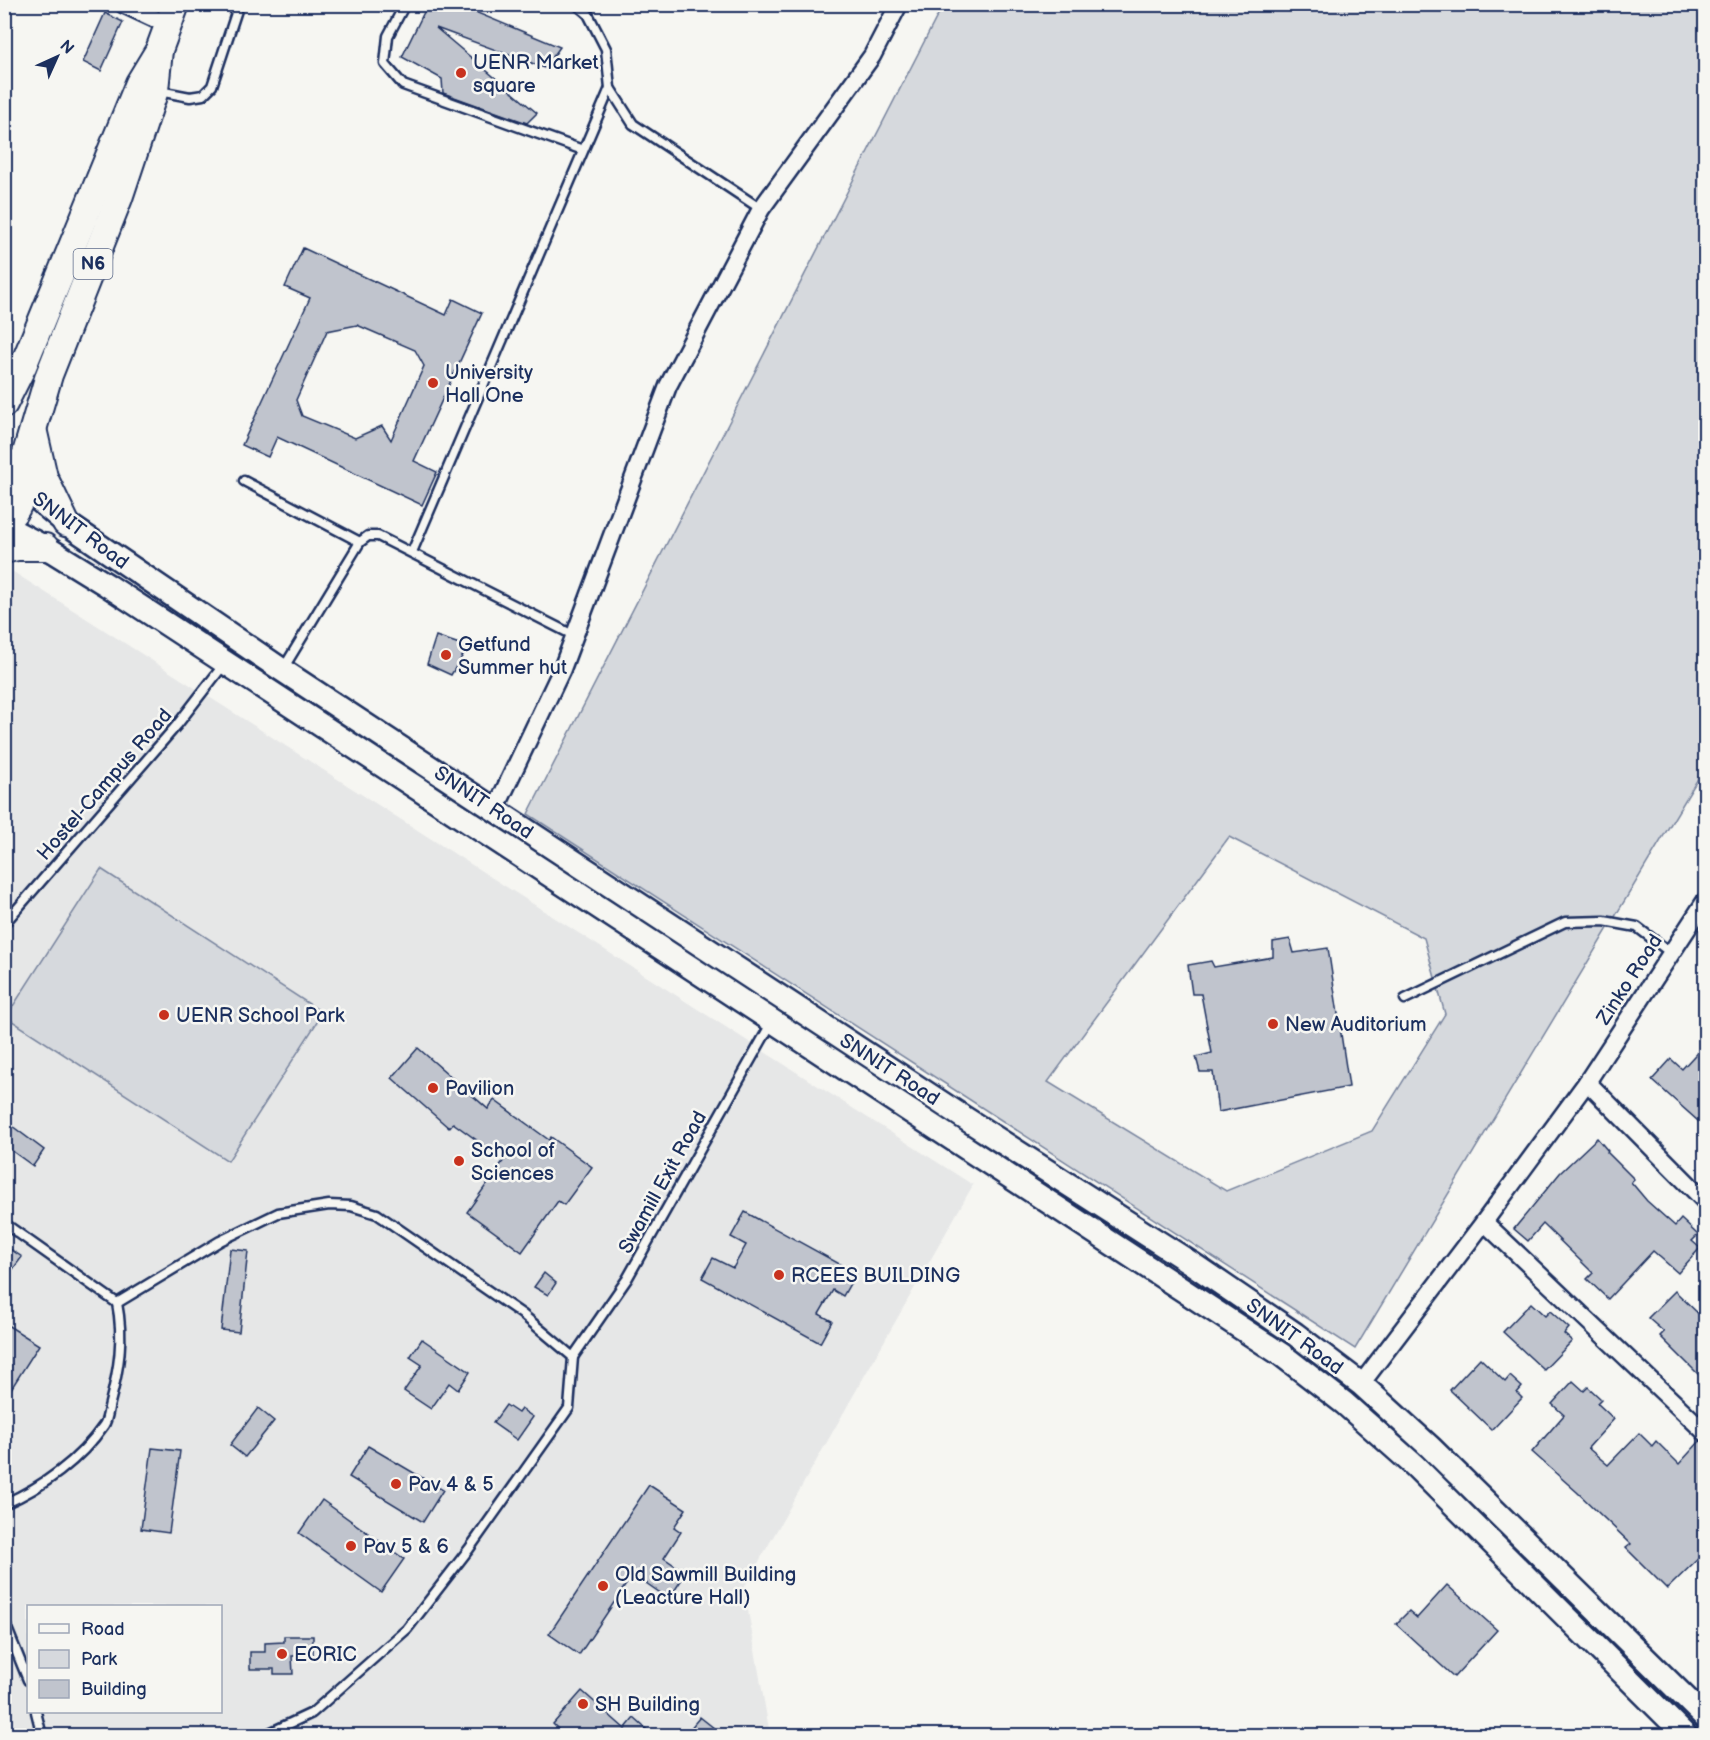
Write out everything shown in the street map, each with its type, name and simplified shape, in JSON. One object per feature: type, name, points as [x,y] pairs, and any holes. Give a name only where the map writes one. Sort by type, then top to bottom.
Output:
[{"type":"main road","name":"N6","points":[[4,404],[28,355],[139,83],[159,50],[172,15]]},
{"type":"main road","name":"N6","points":[[4,524],[18,508],[22,496],[15,474],[33,429],[50,375],[119,198],[155,90],[159,50]]},
{"type":"main road","points":[[33,429],[44,477],[66,523]]},
{"type":"main road","points":[[4,550],[16,547],[45,547]]},
{"type":"street","points":[[123,4],[172,15]]},
{"type":"street","points":[[495,810],[562,669],[668,386],[761,209],[872,56],[899,4]]},
{"type":"street","name":"SNNIT Road","points":[[15,474],[66,523],[282,670],[1191,1263],[1295,1334],[1361,1384],[1438,1455],[1706,1718]]},
{"type":"street","name":"SNNIT Road","points":[[4,524],[107,585],[1282,1355],[1344,1403],[1415,1466],[1686,1736]]},
{"type":"street","name":"Zinko Road","points":[[1361,1384],[1587,1082],[1704,906]]},
{"type":"street","points":[[701,973],[713,953]]},
{"type":"street","points":[[730,993],[742,972]]},
{"type":"street","points":[[1587,1082],[1706,1202]]},
{"type":"street","points":[[1484,1222],[1706,1433]]},
{"type":"lane","points":[[155,90],[190,97],[203,95],[212,86],[239,4]]},
{"type":"lane","points":[[405,4],[388,36],[386,64],[403,85],[583,150]]},
{"type":"lane","points":[[576,4],[588,14],[606,50],[610,88],[633,124],[761,209]]},
{"type":"lane","points":[[412,552],[610,88]]},
{"type":"lane","points":[[244,481],[360,542]]},
{"type":"lane","points":[[282,670],[360,542],[368,536],[378,536],[412,552],[575,636]]},
{"type":"lane","name":"Hostel-Campus Road","points":[[4,924],[177,725],[225,662]]},
{"type":"lane","points":[[1405,999],[1565,922],[1604,921],[1637,927],[1671,953]]},
{"type":"lane","name":"Swamill Exit Road","points":[[573,1357],[627,1279],[773,1020]]},
{"type":"lane","points":[[117,1304],[220,1241],[278,1213],[329,1205],[351,1206],[377,1214],[522,1314],[573,1357],[569,1408],[469,1549],[407,1629],[312,1713],[263,1736]]},
{"type":"lane","points":[[4,1223],[117,1304],[120,1321],[120,1366],[105,1422],[82,1452],[42,1484],[4,1504]]},
{"type":"lane","points":[[4,1622],[27,1678]]},
{"type":"lane","points":[[36,1713],[42,1736]]},
{"type":"shaded area","points":[[4,566],[973,1185],[744,1588],[770,1735],[5,1735]]},
{"type":"green space","points":[[943,5],[1705,5],[1705,767],[1355,1349],[528,814]],"holes":[[[1229,837],[1424,938],[1445,1014],[1372,1131],[1226,1191],[1048,1082]]]},
{"type":"green space","name":"UENR School Park","points":[[101,869],[323,1013],[228,1161],[6,1017]]},
{"type":"building","name":"UENR Market square","points":[[427,6],[463,7],[560,47],[545,68],[436,28],[537,113],[527,123],[443,93],[442,79],[402,57]]},
{"type":"building","points":[[105,13],[123,22],[101,71],[83,62]]},
{"type":"building","name":"University Hall One","points":[[303,248],[446,315],[453,299],[482,313],[414,461],[437,472],[422,505],[277,437],[268,457],[242,445],[310,298],[285,287]],"holes":[[[357,325],[415,350],[424,366],[391,440],[382,426],[355,438],[302,416],[296,400],[327,331]]]},
{"type":"building","name":"Getfund Summer hut","points":[[436,636],[468,647],[451,675],[427,664]]},
{"type":"building","name":"New Auditorium","points":[[1290,939],[1294,953],[1328,948],[1349,1087],[1218,1112],[1213,1072],[1200,1072],[1196,1057],[1212,1053],[1201,994],[1192,994],[1188,965],[1211,961],[1214,967],[1273,957],[1273,942]]},
{"type":"building","points":[[1706,1043],[1706,1128],[1652,1080],[1671,1059],[1682,1069]]},
{"type":"building","points":[[418,1048],[488,1109],[494,1100],[549,1140],[551,1137],[592,1167],[564,1205],[558,1201],[522,1252],[467,1212],[504,1160],[453,1123],[449,1128],[392,1078]]},
{"type":"building","points":[[4,1120],[44,1150],[33,1166],[4,1145]]},
{"type":"building","points":[[1597,1138],[1607,1152],[1634,1179],[1631,1182],[1647,1201],[1675,1226],[1681,1219],[1698,1235],[1692,1241],[1700,1248],[1678,1273],[1653,1251],[1608,1299],[1587,1279],[1593,1273],[1543,1224],[1528,1241],[1514,1229],[1560,1173]]},
{"type":"building","name":"RCEES BUILDING","points":[[745,1212],[856,1273],[843,1296],[833,1290],[819,1314],[832,1321],[820,1343],[702,1278],[713,1258],[733,1268],[746,1245],[731,1237]]},
{"type":"building","points":[[4,1245],[22,1257],[4,1281]]},
{"type":"building","points":[[230,1249],[248,1251],[239,1332],[221,1330]]},
{"type":"building","points":[[544,1273],[556,1283],[548,1295],[534,1287]]},
{"type":"building","points":[[1675,1291],[1706,1321],[1706,1382],[1660,1336],[1664,1332],[1648,1318]]},
{"type":"building","points":[[1531,1303],[1545,1316],[1550,1311],[1569,1328],[1564,1334],[1572,1341],[1544,1370],[1503,1332]]},
{"type":"building","points":[[4,1323],[39,1345],[4,1400]]},
{"type":"building","points":[[422,1339],[470,1372],[458,1390],[449,1383],[431,1409],[404,1391],[422,1365],[410,1357]]},
{"type":"building","points":[[1480,1358],[1505,1382],[1510,1376],[1522,1387],[1517,1393],[1522,1398],[1492,1430],[1450,1390]]},
{"type":"building","points":[[1573,1381],[1584,1391],[1588,1387],[1601,1399],[1597,1403],[1614,1419],[1588,1448],[1608,1465],[1639,1433],[1652,1446],[1656,1441],[1679,1464],[1700,1441],[1706,1443],[1706,1551],[1667,1589],[1626,1548],[1631,1544],[1532,1452],[1564,1415],[1552,1404]]},
{"type":"building","points":[[506,1405],[518,1413],[521,1409],[533,1417],[517,1440],[493,1423]]},
{"type":"building","points":[[258,1408],[274,1421],[245,1457],[230,1445]]},
{"type":"building","name":"Pav 4 & 5","points":[[368,1446],[443,1490],[423,1522],[349,1477]]},
{"type":"building","points":[[152,1448],[180,1451],[169,1533],[141,1529]]},
{"type":"building","name":"Old Sawmill Building (Leacture Hall)","points":[[649,1485],[686,1509],[674,1527],[681,1532],[664,1558],[686,1573],[669,1599],[633,1574],[579,1655],[549,1634]]},
{"type":"building","name":"Pav 5 & 6","points":[[322,1500],[404,1559],[381,1592],[299,1533]]},
{"type":"building","points":[[1447,1585],[1497,1630],[1454,1677],[1396,1624],[1409,1611],[1417,1618]]},
{"type":"building","name":"EORIC","points":[[284,1636],[313,1636],[313,1656],[292,1656],[293,1674],[274,1674],[274,1669],[250,1669],[250,1652],[265,1652],[265,1643],[284,1642]]},
{"type":"building","name":"SH Building","points":[[582,1691],[625,1729],[634,1718],[654,1736],[565,1736],[553,1724]]},
{"type":"building","points":[[700,1717],[724,1736],[684,1736]]},
{"type":"place","name":"UENR Market square","points":[[461,73]]},
{"type":"place","name":"University Hall One","points":[[433,383]]},
{"type":"place","name":"Getfund Summer hut","points":[[446,655]]},
{"type":"place","name":"UENR School Park","points":[[164,1015]]},
{"type":"place","name":"New Auditorium","points":[[1273,1024]]},
{"type":"place","name":"Pavilion","points":[[433,1088]]},
{"type":"place","name":"School of Sciences","points":[[459,1161]]},
{"type":"place","name":"RCEES BUILDING","points":[[779,1275]]},
{"type":"place","name":"Pav 4 & 5","points":[[396,1484]]},
{"type":"place","name":"Pav 5 & 6","points":[[351,1546]]},
{"type":"place","name":"Old Sawmill Building (Leacture Hall)","points":[[603,1586]]},
{"type":"place","name":"EORIC","points":[[282,1654]]},
{"type":"place","name":"SH Building","points":[[583,1704]]}]
